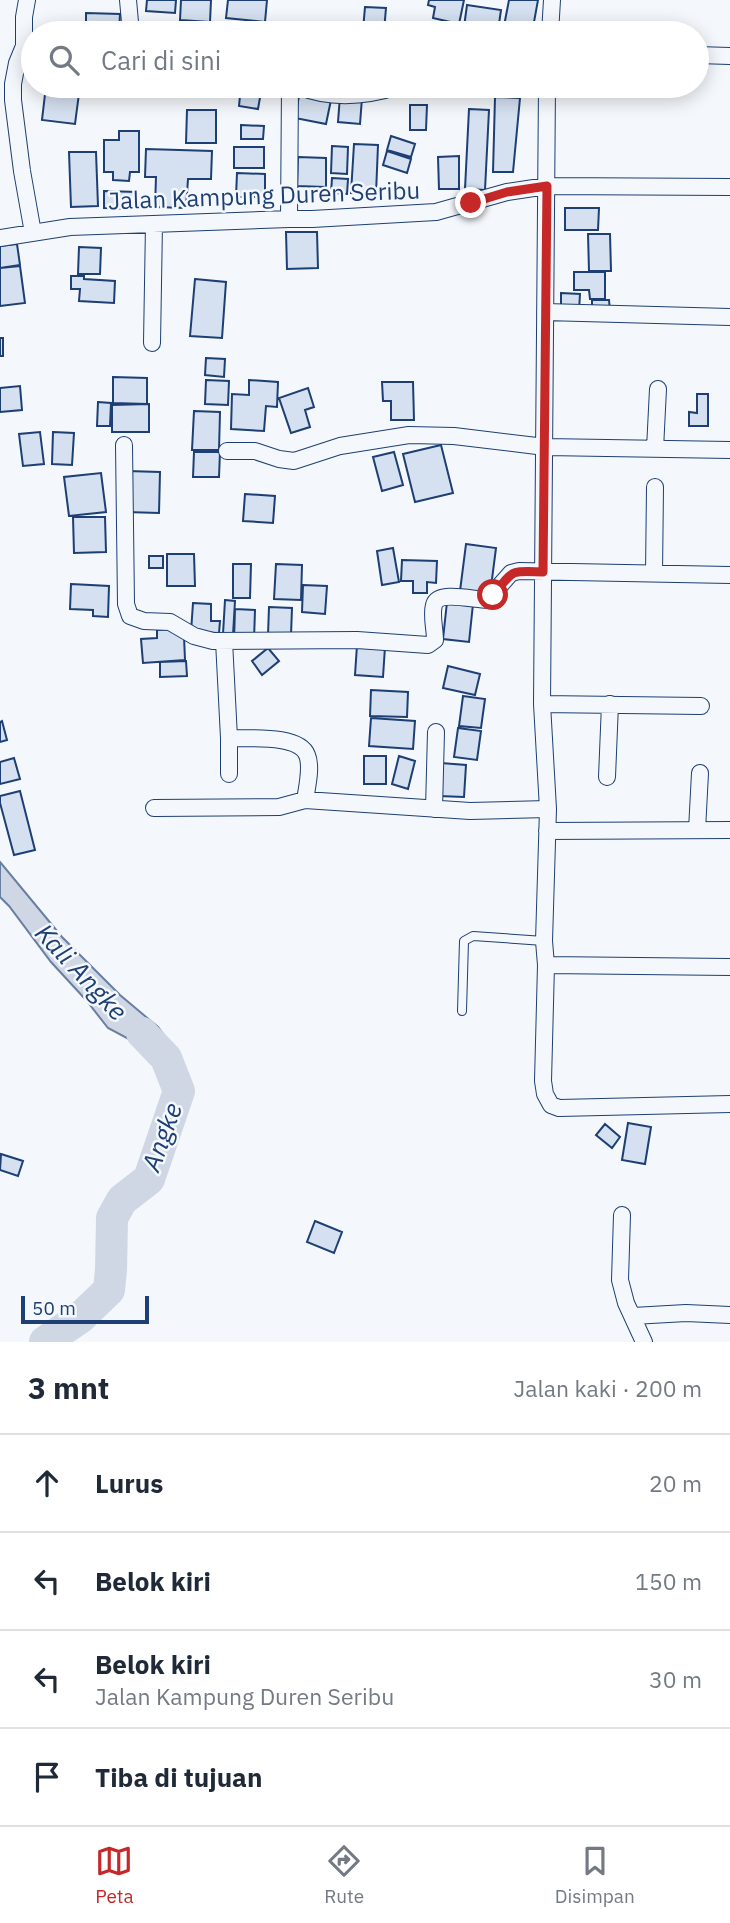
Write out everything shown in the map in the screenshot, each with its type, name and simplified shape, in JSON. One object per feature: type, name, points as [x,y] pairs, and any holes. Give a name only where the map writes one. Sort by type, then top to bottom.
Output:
[{"type":"street","points":[[24,21],[27,0]]},
{"type":"street","points":[[128,0],[130,21]]},
{"type":"street","points":[[551,21],[552,0]]},
{"type":"street","points":[[21,53],[13,84],[13,100],[23,182],[33,233]]},
{"type":"street","points":[[709,55],[730,56]]},
{"type":"street","points":[[289,219],[290,98]]},
{"type":"street","points":[[547,98],[542,704],[548,808],[544,941],[545,1094],[551,1105],[559,1108],[730,1104]]},
{"type":"street","name":"Jalan Kampung Duren Seribu","points":[[0,238],[70,227],[436,212],[507,192],[547,186],[730,187]]},
{"type":"street","points":[[152,343],[154,223]]},
{"type":"street","points":[[545,312],[730,317]]},
{"type":"street","points":[[655,449],[658,390]]},
{"type":"street","points":[[227,451],[256,452],[294,461],[340,446],[409,435],[454,436],[545,447],[730,450]]},
{"type":"street","points":[[124,445],[125,604],[130,616],[144,621],[170,622],[194,636],[224,641],[349,640],[428,645],[435,640],[433,608],[439,598],[446,596],[487,600],[511,573],[519,570],[730,575]]},
{"type":"street","points":[[654,574],[655,487]]},
{"type":"street","points":[[224,641],[229,774]]},
{"type":"street","points":[[542,704],[701,706]]},
{"type":"street","points":[[607,777],[610,704]]},
{"type":"street","points":[[434,809],[436,732]]},
{"type":"street","points":[[229,738],[282,740],[303,748],[309,758],[305,800]]},
{"type":"street","points":[[697,830],[700,773]]},
{"type":"street","points":[[154,808],[279,807],[305,800],[434,809],[495,811],[548,808]]},
{"type":"street","points":[[547,831],[730,830]]},
{"type":"street","points":[[546,965],[730,967]]},
{"type":"street","points":[[622,1215],[620,1280],[626,1303],[644,1342]]},
{"type":"street","points":[[633,1316],[686,1313],[730,1315]]},
{"type":"lane","points":[[462,1011],[464,941],[473,936],[544,941]]},
{"type":"water","name":"Kali Angke","points":[[0,862],[62,937],[120,995],[158,1027],[180,1057],[161,1071],[142,1046],[108,1028],[0,897]]},
{"type":"building","points":[[147,0],[176,0],[175,13],[146,11]]},
{"type":"building","points":[[181,0],[211,0],[210,21],[180,20]]},
{"type":"building","points":[[228,0],[267,0],[265,21],[226,18]]},
{"type":"building","points":[[429,0],[464,0],[460,21],[433,18],[435,7],[428,5]]},
{"type":"building","points":[[509,0],[538,0],[534,21],[505,21]]},
{"type":"building","points":[[467,5],[501,10],[499,21],[465,21]]},
{"type":"building","points":[[365,7],[386,8],[385,21],[364,21]]},
{"type":"building","points":[[86,13],[120,14],[120,21],[86,21]]},
{"type":"building","points":[[45,98],[78,98],[75,124],[42,120]]},
{"type":"building","points":[[240,98],[260,98],[258,109],[239,106]]},
{"type":"building","points":[[299,98],[331,98],[326,124],[295,118]]},
{"type":"building","points":[[340,98],[362,98],[360,124],[338,122]]},
{"type":"building","points":[[495,98],[520,98],[513,172],[493,172]]},
{"type":"building","points":[[410,105],[427,105],[426,130],[410,130]]},
{"type":"building","points":[[469,109],[489,110],[485,190],[465,189]]},
{"type":"building","points":[[187,110],[216,110],[216,143],[186,143]]},
{"type":"building","points":[[241,125],[264,126],[263,139],[241,139]]},
{"type":"building","points":[[119,131],[139,131],[139,172],[130,172],[129,181],[113,180],[113,172],[104,172],[104,140],[119,140]]},
{"type":"building","points":[[391,136],[415,144],[411,157],[387,150]]},
{"type":"building","points":[[354,144],[378,145],[376,194],[351,193]]},
{"type":"building","points":[[332,146],[348,147],[347,174],[331,173]]},
{"type":"building","points":[[234,147],[264,147],[264,168],[234,168]]},
{"type":"building","points":[[146,149],[212,151],[211,179],[188,179],[186,208],[155,207],[156,177],[145,177]]},
{"type":"building","points":[[387,151],[411,159],[407,173],[383,165]]},
{"type":"building","points":[[69,152],[96,152],[98,206],[71,207]]},
{"type":"building","points":[[459,156],[459,189],[439,189],[438,157]]},
{"type":"building","points":[[298,157],[326,158],[326,187],[297,186]]},
{"type":"building","points":[[237,173],[265,174],[265,197],[236,197]]},
{"type":"building","points":[[332,178],[348,179],[347,194],[331,193]]},
{"type":"building","points":[[104,191],[138,192],[138,209],[104,208]]},
{"type":"building","points":[[565,208],[599,208],[598,230],[565,230]]},
{"type":"building","points":[[286,232],[317,232],[318,268],[287,269]]},
{"type":"building","points":[[588,234],[610,234],[611,271],[589,271]]},
{"type":"building","points":[[17,244],[20,265],[0,268],[0,246]]},
{"type":"building","points":[[79,247],[101,248],[100,274],[78,274]]},
{"type":"building","points":[[20,266],[25,303],[0,306],[0,268]]},
{"type":"building","points":[[574,272],[605,272],[605,299],[590,299],[589,290],[574,290]]},
{"type":"building","points":[[71,276],[115,281],[114,303],[79,301],[80,289],[71,289]]},
{"type":"building","points":[[195,279],[226,282],[222,338],[190,336]]},
{"type":"building","points":[[561,293],[580,294],[579,311],[561,310]]},
{"type":"building","points":[[592,300],[609,300],[610,311],[592,311]]},
{"type":"building","points":[[0,338],[3,338],[3,356],[0,356]]},
{"type":"building","points":[[206,358],[225,359],[224,377],[205,375]]},
{"type":"building","points":[[113,377],[147,378],[147,404],[113,403]]},
{"type":"building","points":[[206,380],[229,381],[228,405],[205,404]]},
{"type":"building","points":[[249,380],[278,382],[277,407],[266,406],[264,431],[231,429],[232,394],[249,395]]},
{"type":"building","points":[[382,382],[413,382],[414,420],[391,420],[391,401],[383,401]]},
{"type":"building","points":[[20,386],[22,410],[0,412],[0,388]]},
{"type":"building","points":[[308,388],[314,407],[305,410],[310,427],[291,433],[279,398]]},
{"type":"building","points":[[697,394],[708,394],[708,426],[689,426],[689,412],[697,413]]},
{"type":"building","points":[[98,402],[111,403],[110,426],[97,426]]},
{"type":"building","points":[[149,404],[149,432],[112,432],[112,405]]},
{"type":"building","points":[[194,411],[220,412],[219,450],[192,450]]},
{"type":"building","points":[[40,432],[44,464],[23,466],[19,434]]},
{"type":"building","points":[[53,432],[74,433],[72,465],[52,464]]},
{"type":"building","points":[[441,445],[453,493],[415,502],[403,454]]},
{"type":"building","points":[[194,452],[220,452],[219,477],[193,477]]},
{"type":"building","points":[[394,452],[403,485],[382,491],[373,457]]},
{"type":"building","points":[[127,471],[160,472],[159,513],[126,512]]},
{"type":"building","points":[[101,473],[106,512],[69,516],[64,477]]},
{"type":"building","points":[[245,494],[275,496],[273,523],[243,521]]},
{"type":"building","points":[[73,517],[105,517],[106,552],[74,553]]},
{"type":"building","points":[[466,544],[496,548],[490,595],[460,591]]},
{"type":"building","points":[[393,548],[399,582],[382,585],[377,551]]},
{"type":"building","points":[[167,554],[194,554],[195,586],[167,586]]},
{"type":"building","points":[[149,556],[163,556],[163,568],[149,568]]},
{"type":"building","points":[[402,560],[437,561],[436,583],[427,582],[427,593],[413,593],[413,581],[401,581]]},
{"type":"building","points":[[233,564],[251,564],[250,598],[233,598]]},
{"type":"building","points":[[276,564],[302,565],[301,600],[274,599]]},
{"type":"building","points":[[71,584],[109,586],[108,617],[93,616],[93,610],[70,609]]},
{"type":"building","points":[[303,585],[327,586],[325,614],[302,612]]},
{"type":"building","points":[[225,600],[235,601],[233,635],[223,634]]},
{"type":"building","points":[[447,602],[473,604],[469,642],[443,639]]},
{"type":"building","points":[[193,603],[211,604],[211,621],[220,621],[219,633],[191,632]]},
{"type":"building","points":[[269,607],[292,608],[291,635],[268,635]]},
{"type":"building","points":[[235,609],[255,610],[254,640],[234,640]]},
{"type":"building","points":[[179,628],[184,636],[185,660],[143,663],[141,639],[157,638],[157,630]]},
{"type":"building","points":[[357,645],[385,647],[383,677],[355,675]]},
{"type":"building","points":[[268,648],[279,661],[262,675],[252,661]]},
{"type":"building","points":[[186,661],[187,676],[160,677],[160,662]]},
{"type":"building","points":[[448,666],[480,674],[475,695],[443,688]]},
{"type":"building","points":[[371,690],[408,692],[407,717],[370,716]]},
{"type":"building","points":[[463,696],[485,699],[481,728],[459,726]]},
{"type":"building","points":[[371,718],[415,721],[413,749],[369,746]]},
{"type":"building","points":[[2,721],[7,740],[0,742],[0,722]]},
{"type":"building","points":[[458,728],[481,731],[477,760],[454,757]]},
{"type":"building","points":[[364,756],[386,756],[386,784],[364,784]]},
{"type":"building","points":[[399,756],[415,761],[408,789],[392,784]]},
{"type":"building","points":[[14,758],[20,779],[0,784],[0,762]]},
{"type":"building","points":[[441,763],[466,765],[464,797],[439,796]]},
{"type":"building","points":[[20,791],[35,850],[14,855],[0,796]]},
{"type":"building","points":[[628,1123],[651,1127],[645,1164],[622,1160]]},
{"type":"building","points":[[605,1124],[620,1137],[612,1148],[596,1135]]},
{"type":"building","points":[[1,1154],[23,1161],[18,1176],[0,1170]]},
{"type":"building","points":[[315,1221],[342,1232],[334,1253],[307,1242]]},
{"type":"waterway","name":"Angke","points":[[45,1342],[81,1317],[109,1290],[112,1218],[122,1200],[149,1179],[179,1091],[166,1058],[142,1033]]},
{"type":"route","points":[[471,203],[507,192],[547,186],[543,572],[519,570],[511,573],[493,595]]}]
